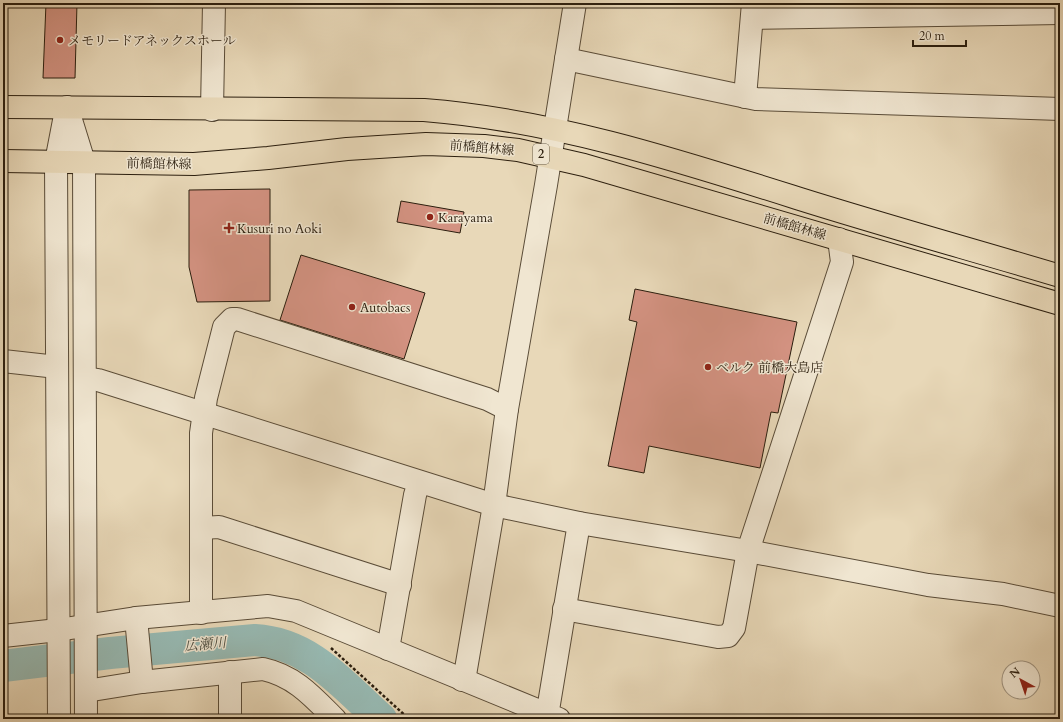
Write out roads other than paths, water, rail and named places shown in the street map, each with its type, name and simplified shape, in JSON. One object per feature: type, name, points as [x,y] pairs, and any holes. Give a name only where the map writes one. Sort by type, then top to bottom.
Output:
[{"type":"main road","name":"前橋館林線","points":[[3,107],[212,110],[424,110],[456,113],[555,129],[725,175],[1060,276]]},
{"type":"main road","name":"前橋館林線","points":[[3,161],[194,164],[268,158],[347,149],[426,144],[484,146],[550,156],[1060,304]]},
{"type":"street","points":[[212,110],[214,3]]},
{"type":"street","points":[[462,680],[465,675],[494,505],[507,409],[575,3]]},
{"type":"street","points":[[745,98],[753,11],[1060,14]]},
{"type":"street","points":[[566,59],[581,61],[745,98],[1060,109]]},
{"type":"street","points":[[67,107],[84,162],[86,719]]},
{"type":"street","points":[[59,719],[56,162],[67,107]]},
{"type":"street","points":[[564,609],[718,637],[728,636],[734,628],[748,551],[842,262],[840,239]]},
{"type":"street","points":[[201,613],[201,433],[206,398],[224,327],[232,319],[237,319],[487,399],[507,409]]},
{"type":"street","points":[[3,360],[57,366]]},
{"type":"street","points":[[85,378],[98,380],[494,505],[579,523],[748,551],[928,585],[1003,594],[1060,606]]},
{"type":"street","points":[[388,649],[415,495],[419,482]]},
{"type":"street","points":[[552,717],[549,704],[579,523]]},
{"type":"street","points":[[201,528],[219,527],[400,585]]},
{"type":"street","points":[[3,636],[58,635],[136,627],[201,613],[268,606],[282,608],[296,611],[552,717]]},
{"type":"street","points":[[136,627],[141,676]]},
{"type":"street","points":[[86,683],[141,676],[263,669],[280,674],[307,690],[335,719]]},
{"type":"street","points":[[230,672],[230,719]]},
{"type":"waterway","name":"広瀬川","points":[[3,666],[110,653],[255,640],[275,643],[293,649],[309,657],[339,680],[381,719]]},
{"type":"place","name":"メモリードアネックスホール","points":[[60,40]]},
{"type":"place","name":"Karayama","points":[[430,217]]},
{"type":"place","name":"Kusuri no Aoki","points":[[229,228]]},
{"type":"place","name":"Autobacs","points":[[352,307]]},
{"type":"place","name":"ベルク 前橋大島店","points":[[708,367]]}]
